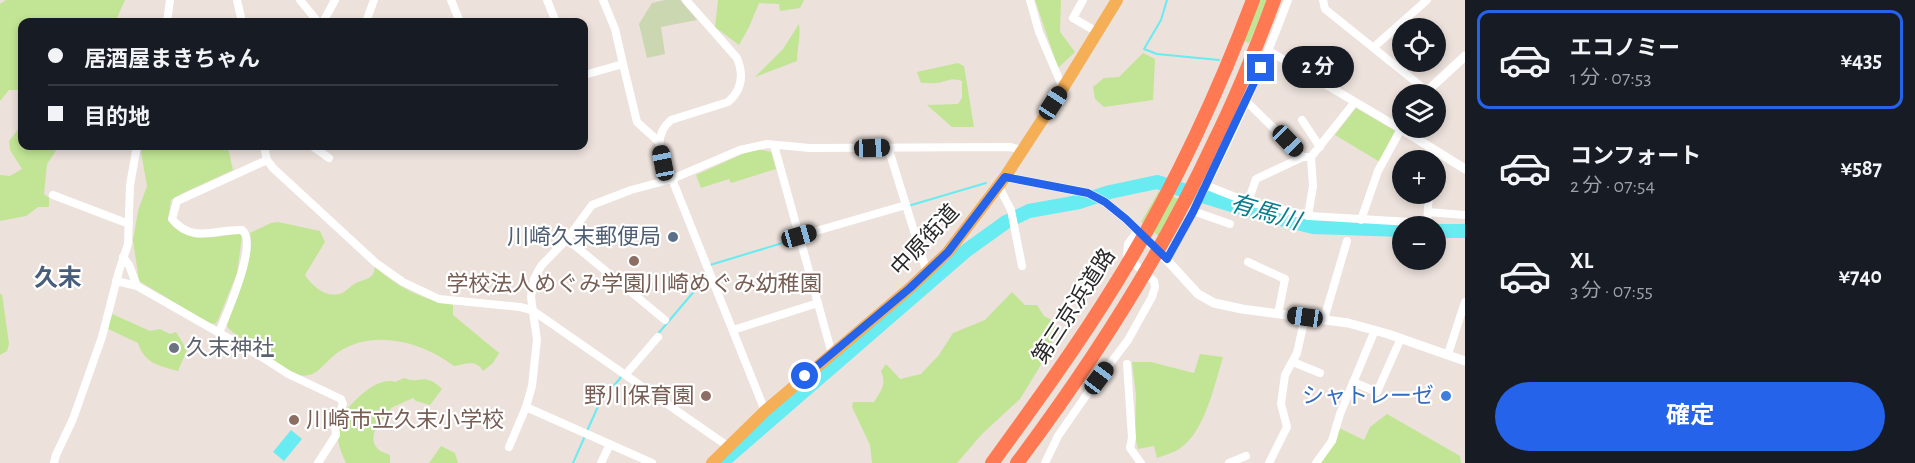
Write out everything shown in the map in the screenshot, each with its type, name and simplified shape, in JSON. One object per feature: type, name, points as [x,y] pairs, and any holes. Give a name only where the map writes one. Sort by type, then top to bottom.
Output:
[{"type":"highway","name":"第三京浜道路","points":[[992,463],[1117,282],[1147,230],[1194,137],[1235,48],[1253,0]]},
{"type":"highway","name":"第三京浜道路","points":[[1017,463],[1056,409],[1134,291],[1213,145],[1274,0]]},
{"type":"main road","name":"中原街道","points":[[712,463],[765,411],[927,273],[948,252],[1022,150],[1117,0]]},
{"type":"street","points":[[168,18],[170,0]]},
{"type":"street","points":[[237,0],[241,18]]},
{"type":"street","points":[[300,0],[315,18]]},
{"type":"street","points":[[325,18],[335,0]]},
{"type":"street","points":[[367,18],[374,0]]},
{"type":"street","points":[[451,0],[458,18]]},
{"type":"street","points":[[547,0],[554,18]]},
{"type":"street","points":[[603,0],[615,29],[637,122],[659,142]]},
{"type":"street","points":[[686,0],[737,58],[741,67],[741,85],[728,102],[670,120],[664,127],[659,142],[663,163],[672,179],[765,411]]},
{"type":"street","points":[[1030,0],[1039,32],[1063,88]]},
{"type":"street","points":[[1083,0],[1073,18],[1097,32]]},
{"type":"street","points":[[1167,259],[1193,212],[1246,101],[1269,51],[1288,0]]},
{"type":"street","points":[[1323,0],[1325,9],[1374,47],[1416,84]]},
{"type":"street","points":[[1374,47],[1427,0]]},
{"type":"street","points":[[1269,51],[1354,103],[1392,122]]},
{"type":"street","points":[[1435,84],[1465,56]]},
{"type":"street","points":[[588,74],[623,64]]},
{"type":"street","points":[[1246,101],[1307,157],[1313,186],[1308,216]]},
{"type":"street","points":[[1248,202],[1256,179],[1307,157],[1320,147],[1354,103]]},
{"type":"street","points":[[1302,120],[1320,147]]},
{"type":"street","points":[[1361,220],[1378,171],[1396,138]]},
{"type":"street","points":[[1415,138],[1429,150]]},
{"type":"street","points":[[508,447],[532,386],[537,340],[531,297],[534,279],[540,266],[567,239],[592,205],[631,190],[672,179],[740,150],[767,144],[810,148],[1010,147],[1022,150]]},
{"type":"street","points":[[774,145],[832,354]]},
{"type":"street","points":[[888,147],[927,273]]},
{"type":"street","points":[[54,463],[73,419],[102,338],[128,244],[130,185],[136,150]]},
{"type":"street","points":[[265,150],[267,160],[273,168],[376,263],[403,282],[440,299],[532,310],[729,447]]},
{"type":"street","points":[[317,150],[329,159]]},
{"type":"street","points":[[219,333],[239,280],[247,241],[246,234],[242,230],[201,234],[182,230],[172,219],[173,211],[177,201],[267,160]]},
{"type":"street","points":[[1446,160],[1464,164]]},
{"type":"street","points":[[1022,266],[1011,210],[1001,181],[1088,193],[1105,202],[1167,259],[1205,299],[1226,306],[1324,319],[1374,330],[1465,361]]},
{"type":"street","points":[[1205,185],[1248,202],[1308,216],[1427,223],[1428,204]]},
{"type":"street","points":[[53,195],[129,224]]},
{"type":"street","points":[[799,236],[906,204]]},
{"type":"street","points":[[1193,212],[1230,224]]},
{"type":"street","points":[[1428,212],[1465,215]]},
{"type":"street","points":[[1045,463],[1058,436],[1084,397],[1128,340],[1152,297],[1154,281],[1126,257],[1128,244],[1137,230]]},
{"type":"street","points":[[567,239],[665,320]]},
{"type":"street","points":[[1324,319],[1347,241]]},
{"type":"street","points":[[123,257],[137,286]]},
{"type":"street","points":[[1248,262],[1285,279],[1278,314]]},
{"type":"street","points":[[116,281],[137,286],[306,384],[341,399],[343,404],[335,423],[336,435],[318,463]]},
{"type":"street","points":[[1448,354],[1465,302]]},
{"type":"street","points":[[733,330],[818,303]]},
{"type":"street","points":[[1269,463],[1287,427],[1281,404],[1285,375],[1297,353],[1305,317]]},
{"type":"street","points":[[1316,463],[1332,441],[1374,330]]},
{"type":"street","points":[[626,374],[658,338]]},
{"type":"street","points":[[1353,382],[1377,392],[1401,338]]},
{"type":"street","points":[[1293,362],[1320,373]]},
{"type":"street","points":[[1126,364],[1132,427],[1130,448],[1141,463]]},
{"type":"street","points":[[526,406],[652,463]]},
{"type":"street","points":[[1270,443],[1281,439]]},
{"type":"street","points":[[601,463],[610,444]]},
{"type":"street","points":[[1229,463],[1245,456]]},
{"type":"green space","points":[[6,0],[125,0],[117,18],[18,18],[18,90],[9,90],[0,101],[0,4]]},
{"type":"green space","points":[[680,0],[697,20],[661,27],[665,54],[647,58],[639,24],[652,3]]},
{"type":"green space","points":[[718,0],[804,0],[800,8],[780,11],[779,4],[759,3],[739,45],[715,27]]},
{"type":"green space","points":[[1035,0],[1061,0],[1060,32],[1075,52],[1058,68]]},
{"type":"green space","points":[[1246,0],[1277,0],[1263,10],[1249,43],[1232,37]]},
{"type":"green space","points":[[799,24],[797,61],[755,77],[783,49]]},
{"type":"green space","points":[[1143,53],[1155,59],[1153,100],[1104,107],[1095,99],[1093,87],[1104,78],[1119,77]]},
{"type":"green space","points":[[958,63],[964,66],[974,127],[952,127],[927,105],[958,104],[962,98],[962,81],[921,83],[917,72]]},
{"type":"green space","points":[[1356,108],[1392,129],[1392,137],[1380,162],[1335,135]]},
{"type":"green space","points":[[18,128],[18,150],[56,150],[47,164],[44,194],[49,198],[49,207],[38,207],[26,216],[0,221],[0,175],[10,176],[22,169],[10,150],[9,141]]},
{"type":"green space","points":[[758,149],[771,152],[776,169],[731,183],[729,179],[701,188],[696,175]]},
{"type":"green space","points":[[142,150],[228,150],[233,170],[171,200],[168,220],[175,228],[191,236],[210,237],[239,233],[242,236],[237,273],[215,324],[209,323],[139,281],[133,240],[138,211],[147,186]]},
{"type":"green space","points":[[1159,191],[1186,202],[1165,241],[1141,222]]},
{"type":"green space","points":[[278,222],[320,231],[325,242],[305,275],[321,291],[331,294],[342,293],[354,284],[370,277],[375,267],[411,292],[453,305],[453,315],[499,353],[493,363],[483,371],[474,364],[454,366],[427,350],[412,345],[397,341],[366,341],[351,345],[337,353],[314,373],[302,376],[295,374],[244,342],[227,325],[250,254],[250,233]]},
{"type":"green space","points":[[1012,292],[1025,305],[1037,305],[1044,316],[1054,321],[1056,335],[1020,399],[982,434],[957,463],[872,463],[870,445],[852,407],[853,402],[874,402],[882,387],[881,371],[886,364],[900,379],[921,374],[939,355],[953,333],[985,320]]},
{"type":"green space","points":[[0,294],[2,294],[9,344],[7,351],[0,355]]},
{"type":"green space","points":[[112,314],[150,331],[160,329],[170,334],[176,332],[187,350],[178,371],[153,363],[144,355],[138,343],[106,328]]},
{"type":"green space","points":[[1200,354],[1223,357],[1207,408],[1196,432],[1179,449],[1157,458],[1154,446],[1138,449],[1135,437],[1136,395],[1132,362],[1151,362],[1194,373]]},
{"type":"green space","points":[[404,378],[426,379],[442,389],[430,405],[413,398],[391,408],[389,415],[378,425],[374,434],[374,443],[377,448],[390,455],[390,463],[346,463],[338,437],[338,426],[343,415],[355,400],[371,387]]},
{"type":"green space","points":[[1387,414],[1460,456],[1461,463],[1321,463],[1330,450],[1339,428],[1364,440],[1370,427]]},
{"type":"green space","points":[[441,446],[455,453],[458,463],[429,463]]},
{"type":"water","points":[[291,430],[302,439],[284,461],[273,452]]},
{"type":"waterway","points":[[1167,0],[1161,20],[1144,49],[1157,54],[1219,60]]},
{"type":"waterway","name":"有馬川","points":[[721,463],[967,250],[1006,222],[1029,211],[1079,202],[1110,192],[1157,182],[1261,214],[1313,227],[1392,230]]},
{"type":"waterway","points":[[908,206],[986,183]]},
{"type":"waterway","name":"有馬川","points":[[1446,231],[1465,231]]},
{"type":"waterway","points":[[710,265],[799,238]]},
{"type":"waterway","points":[[657,335],[708,275]]},
{"type":"waterway","points":[[587,431],[600,402],[622,376]]},
{"type":"waterway","points":[[573,463],[585,436]]},
{"type":"place","name":"川崎久末郵便局","points":[[673,237]]},
{"type":"place","name":"学校法人めぐみ学園川崎めぐみ幼稚園","points":[[634,261]]},
{"type":"place","name":"久末神社","points":[[174,348]]},
{"type":"place","name":"野川保育園","points":[[706,396]]},
{"type":"place","name":"シャトレーゼ","points":[[1446,396]]},
{"type":"place","name":"川崎市立久末小学校","points":[[294,420]]},
{"type":"district","name":"久末","points":[[58,279]]},
{"type":"route","points":[[805,376],[910,288],[948,252],[1005,177],[1088,193],[1105,202],[1126,219],[1167,259],[1193,212],[1261,68]]}]
